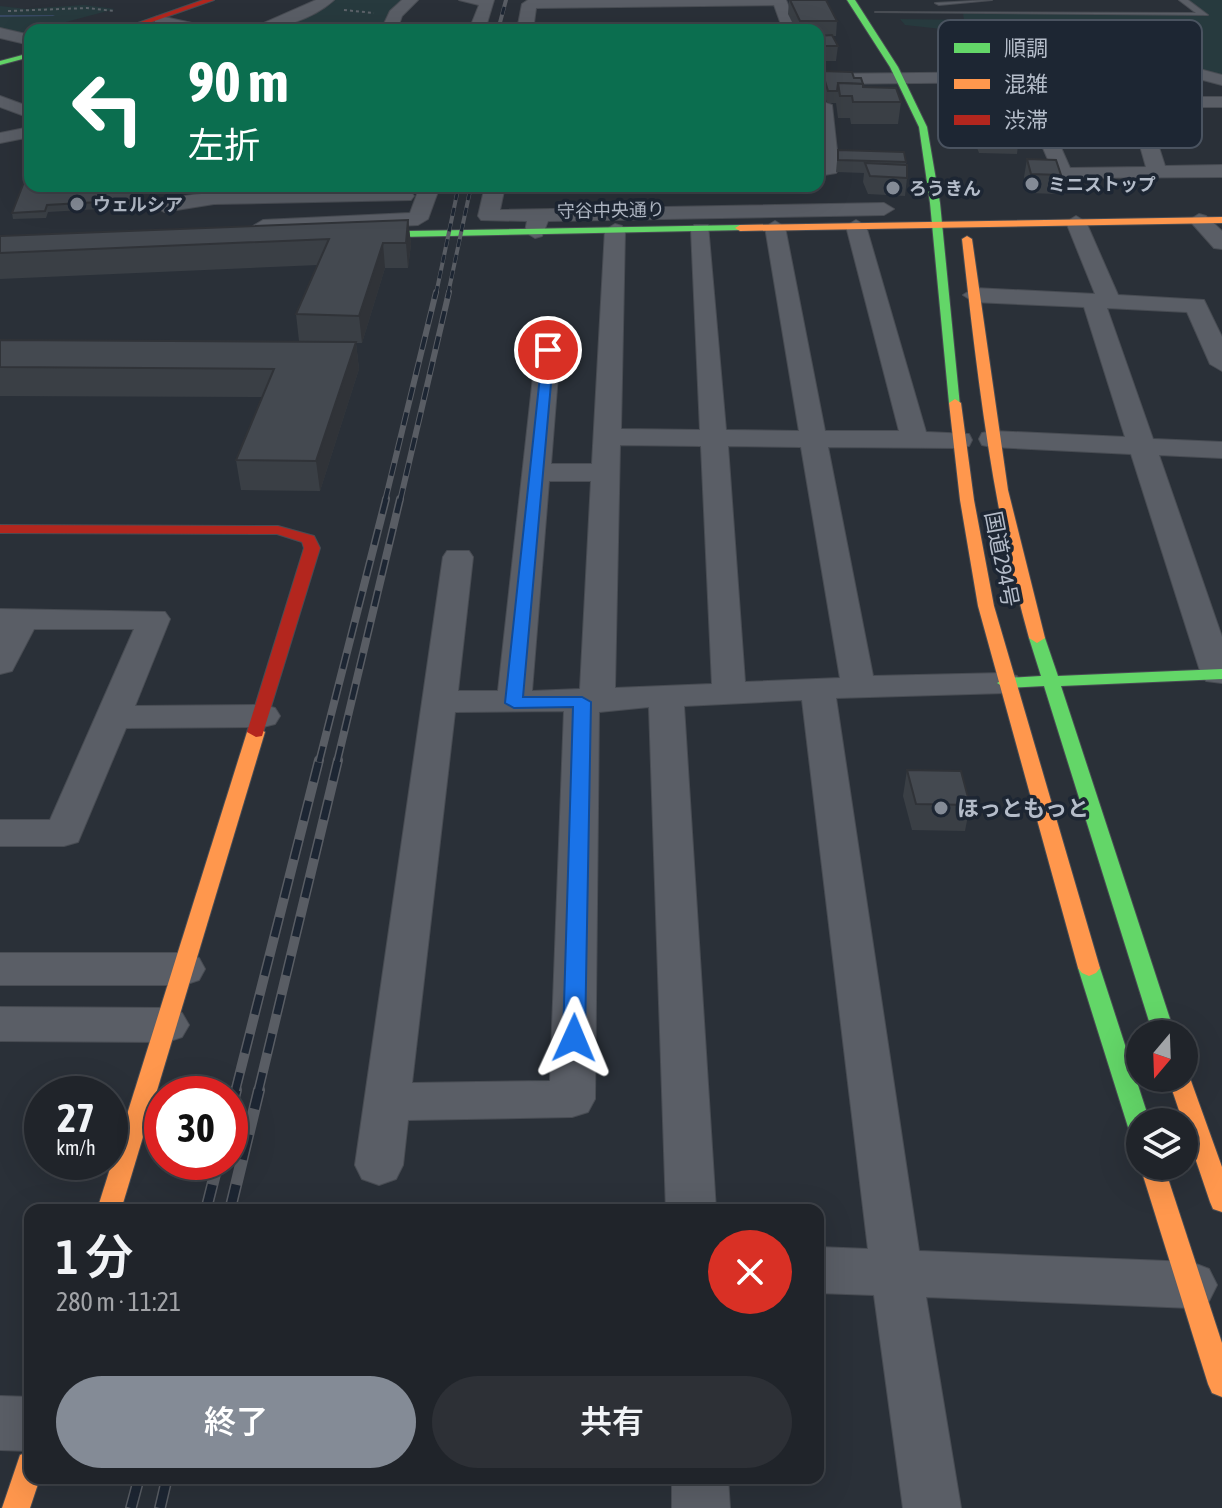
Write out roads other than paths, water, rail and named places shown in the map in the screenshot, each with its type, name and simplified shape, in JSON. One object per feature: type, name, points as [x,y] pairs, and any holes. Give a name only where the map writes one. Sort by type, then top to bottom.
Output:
[{"type":"main road","points":[[145,24],[210,0]]},
{"type":"main road","name":"国道294号","points":[[851,0],[900,78],[923,127],[938,224],[959,440],[980,577],[1005,683],[1084,954],[1134,1108]]},
{"type":"main road","points":[[875,6],[932,95]]},
{"type":"main road","points":[[0,63],[24,57]]},
{"type":"main road","name":"国道294号","points":[[963,204],[992,439],[1019,581],[1159,1020]]},
{"type":"main road","name":"守谷中央通り","points":[[248,232],[537,223],[615,230],[1222,220]]},
{"type":"main road","points":[[0,529],[278,530],[309,539],[312,548],[111,1204]]},
{"type":"main road","points":[[1005,683],[1220,674]]},
{"type":"main road","points":[[1197,1101],[1222,1202]]},
{"type":"main road","points":[[1157,1180],[1222,1384]]},
{"type":"main road","points":[[16,1508],[24,1483]]},
{"type":"street","points":[[272,24],[327,0]]},
{"type":"street","points":[[391,24],[395,14],[411,0]]},
{"type":"street","points":[[466,0],[488,1],[479,24]]},
{"type":"street","points":[[526,24],[529,4],[592,10],[661,6],[722,9],[780,1],[789,24]]},
{"type":"street","points":[[161,20],[179,24]]},
{"type":"street","points":[[0,33],[24,39]]},
{"type":"street","points":[[1202,75],[1222,80]]},
{"type":"street","points":[[824,79],[938,78]]},
{"type":"street","points":[[0,101],[24,111]]},
{"type":"street","points":[[0,138],[24,133]]},
{"type":"street","points":[[824,148],[829,169],[824,169]]},
{"type":"street","points":[[1052,148],[1063,174],[1222,171]]},
{"type":"street","points":[[1150,148],[1157,172]]},
{"type":"street","points":[[182,229],[159,201],[397,192]]},
{"type":"street","points":[[248,232],[418,219],[428,192]]},
{"type":"street","points":[[494,192],[488,216],[537,223],[884,209]]},
{"type":"street","points":[[1199,220],[1222,243]]},
{"type":"street","points":[[1076,222],[1144,447],[1220,674]]},
{"type":"street","points":[[856,226],[914,437]]},
{"type":"street","points":[[775,227],[813,438],[897,1275],[932,1508]]},
{"type":"street","points":[[701,229],[729,692]]},
{"type":"street","points":[[387,1102],[572,1099],[590,702],[606,473],[615,230]]},
{"type":"street","points":[[974,295],[1196,305],[1221,359]]},
{"type":"street","points":[[514,703],[548,350]]},
{"type":"street","points":[[607,437],[914,437],[959,440]]},
{"type":"street","points":[[992,439],[1222,450]]},
{"type":"street","points":[[536,472],[606,473]]},
{"type":"street","points":[[379,1165],[458,557]]},
{"type":"street","points":[[0,664],[12,619],[154,619],[64,833],[0,833]]},
{"type":"street","points":[[439,702],[590,702],[837,686],[1005,683]]},
{"type":"street","points":[[666,696],[691,1204]]},
{"type":"street","points":[[113,717],[263,716]]},
{"type":"street","points":[[0,969],[184,969]]},
{"type":"street","points":[[0,1024],[167,1025]]},
{"type":"street","points":[[824,1270],[1191,1285]]},
{"type":"street","points":[[0,1423],[24,1424]]},
{"type":"street","points":[[700,1484],[701,1508]]},
{"type":"lane","points":[[902,0],[945,13]]},
{"type":"lane","points":[[916,4],[988,0]]},
{"type":"lane","points":[[875,6],[945,13],[1204,15],[1183,0]]},
{"type":"waterway","points":[[0,16],[53,16]]},
{"type":"railway","points":[[500,24],[506,0]]},
{"type":"railway","points":[[436,294],[457,192]]},
{"type":"railway","points":[[448,294],[470,192]]},
{"type":"railway","points":[[385,501],[436,292]]},
{"type":"railway","points":[[400,501],[449,292]]},
{"type":"railway","points":[[319,762],[386,499]]},
{"type":"railway","points":[[337,762],[400,499]]},
{"type":"railway","points":[[239,1076],[319,760]]},
{"type":"railway","points":[[258,1092],[338,760]]},
{"type":"railway","points":[[231,1204],[259,1090]]},
{"type":"railway","points":[[208,1204],[214,1180]]},
{"type":"railway","points":[[131,1508],[137,1484]]},
{"type":"railway","points":[[160,1508],[166,1484]]},
{"type":"place","name":"ミニストップ","points":[[1032,184]]},
{"type":"place","name":"ろうきん","points":[[893,188]]},
{"type":"place","name":"ウェルシア","points":[[77,204]]},
{"type":"place","name":"ほっともっと","points":[[941,808]]}]
